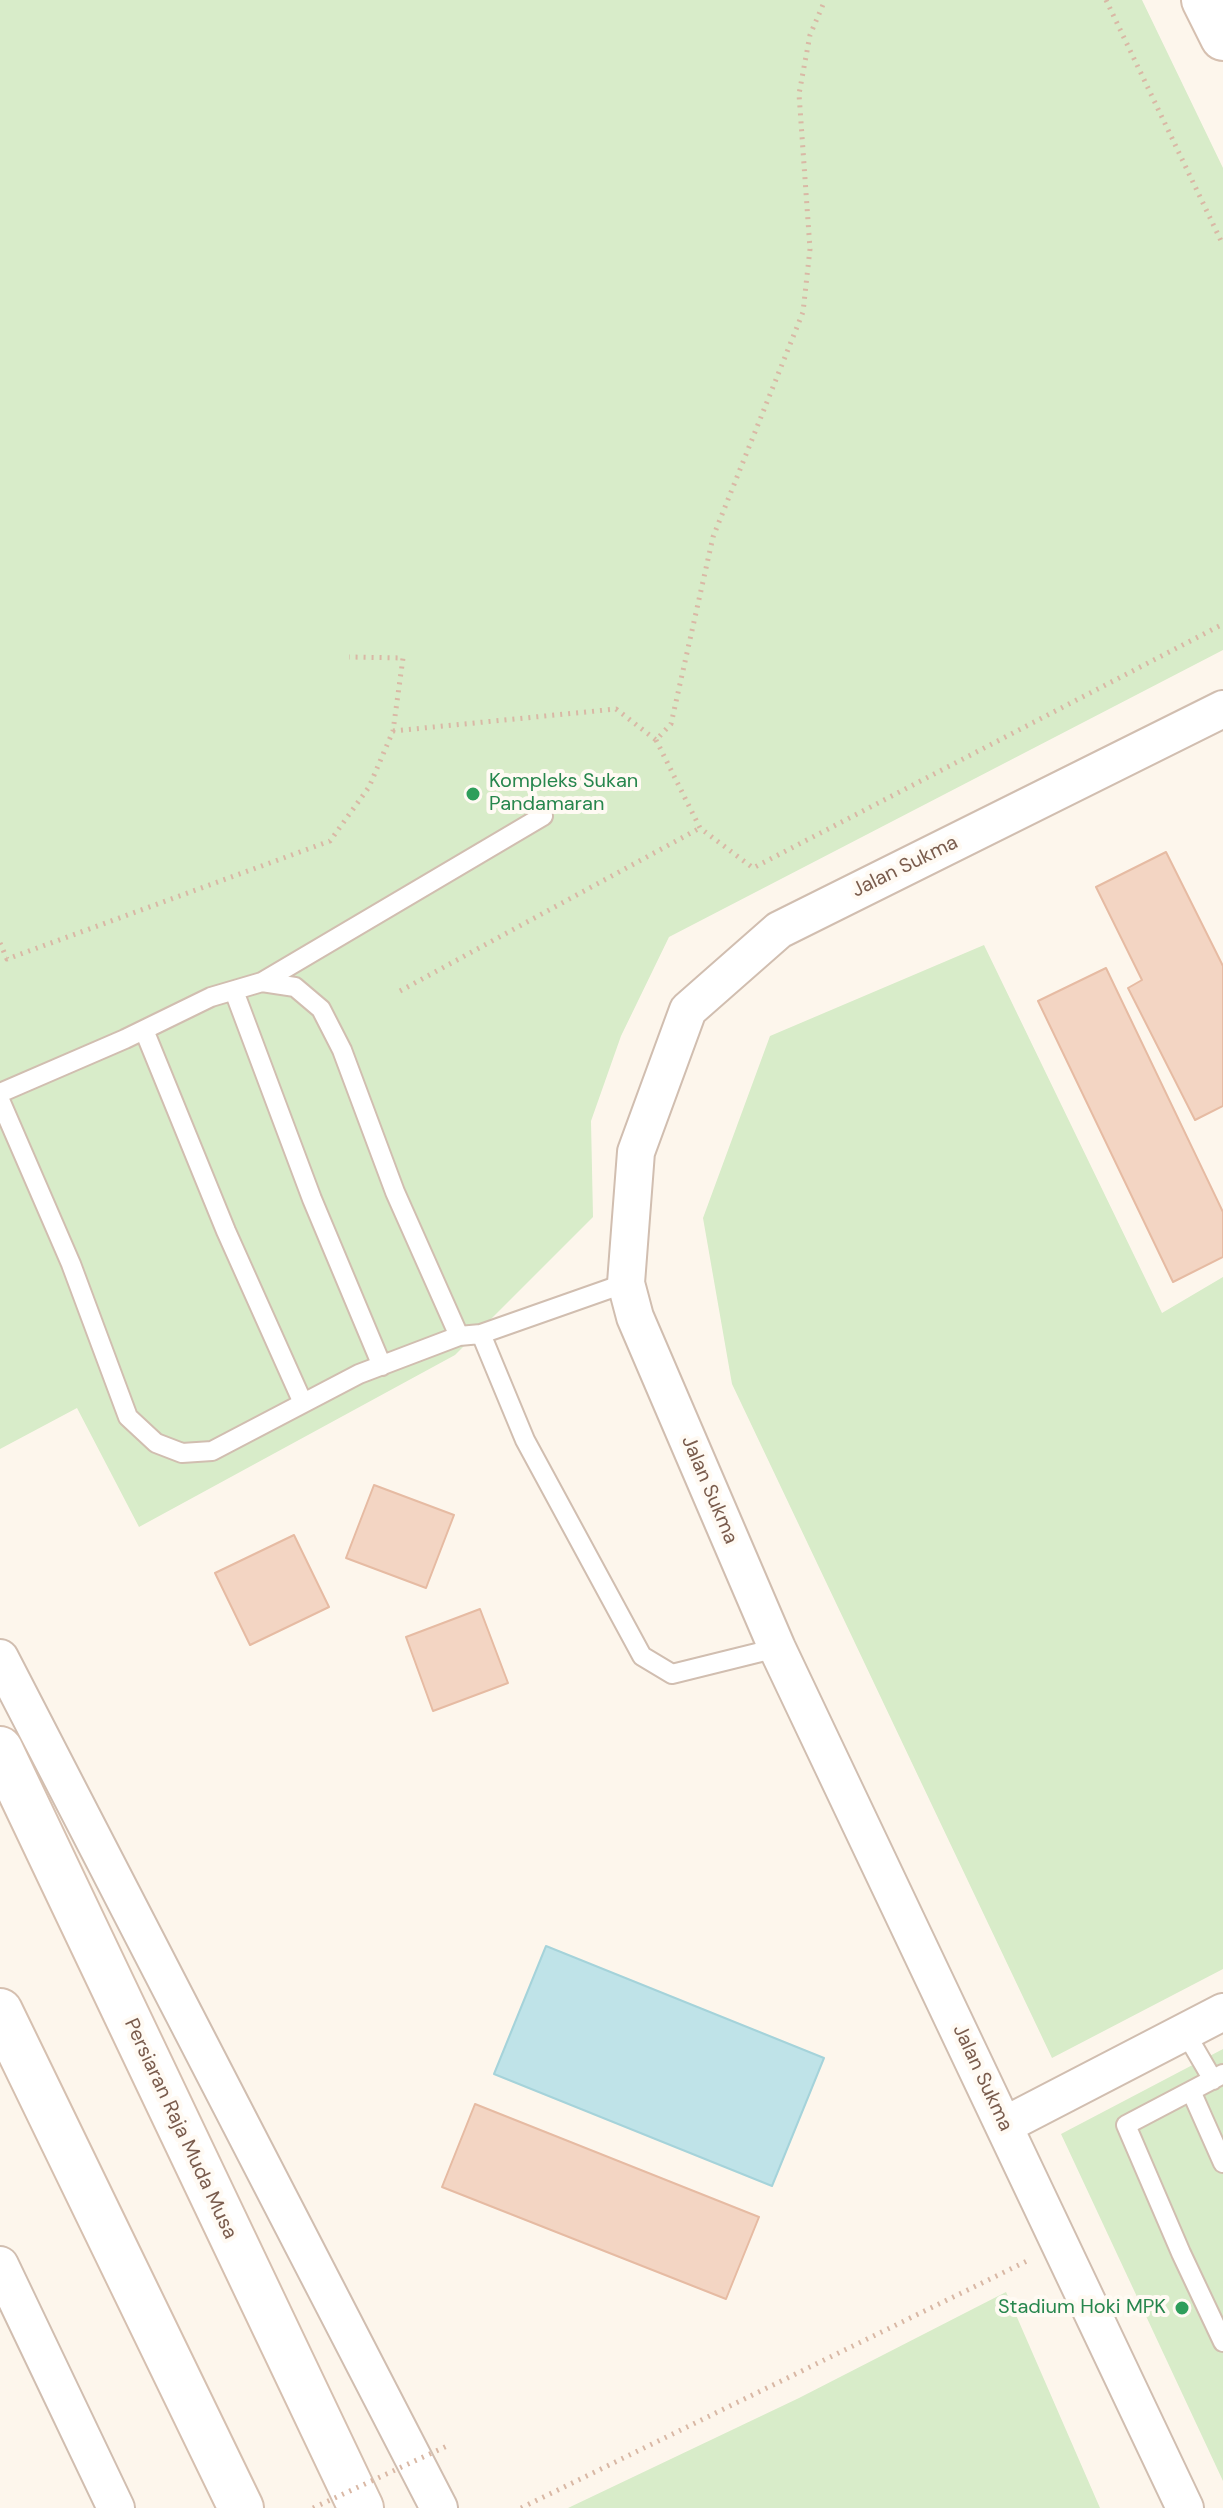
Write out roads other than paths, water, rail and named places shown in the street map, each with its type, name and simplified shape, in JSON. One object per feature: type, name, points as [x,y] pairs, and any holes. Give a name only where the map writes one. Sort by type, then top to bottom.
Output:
[{"type":"main road","points":[[1204,0],[1223,38]]},
{"type":"main road","name":"Persiaran Raja Muda Musa","points":[[0,1749],[361,2508]]},
{"type":"main road","points":[[0,2011],[241,2508]]},
{"type":"street","name":"Jalan Sukma","points":[[1185,2508],[777,1648],[635,1317],[626,1283],[636,1152],[688,1010],[779,930],[1223,709]]},
{"type":"street","points":[[0,1658],[439,2508]]},
{"type":"street","points":[[1005,2125],[1223,2012]]},
{"type":"street","points":[[0,2265],[116,2508]]},
{"type":"lane","points":[[0,1093],[211,997],[262,982],[543,816]]},
{"type":"lane","points":[[262,982],[295,987],[321,1009],[342,1050],[395,1192],[459,1336]]},
{"type":"lane","points":[[234,991],[312,1199],[382,1366]]},
{"type":"lane","points":[[144,1030],[226,1231],[303,1403]]},
{"type":"lane","points":[[0,1100],[71,1264],[128,1417],[156,1443],[182,1453],[212,1451],[359,1374],[459,1336],[481,1334],[626,1283]]},
{"type":"lane","points":[[481,1334],[525,1440],[642,1656],[672,1674],[777,1648]]},
{"type":"lane","points":[[1185,2032],[1218,2077],[1126,2125],[1223,2342]]},
{"type":"lane","points":[[1191,2091],[1223,2163]]},
{"type":"water","points":[[546,1946],[824,2058],[772,2186],[494,2074]]},
{"type":"place","name":"Kompleks Sukan Pandamaran","points":[[473,794]]},
{"type":"place","name":"Stadium Hoki MPK","points":[[1182,2308]]}]
